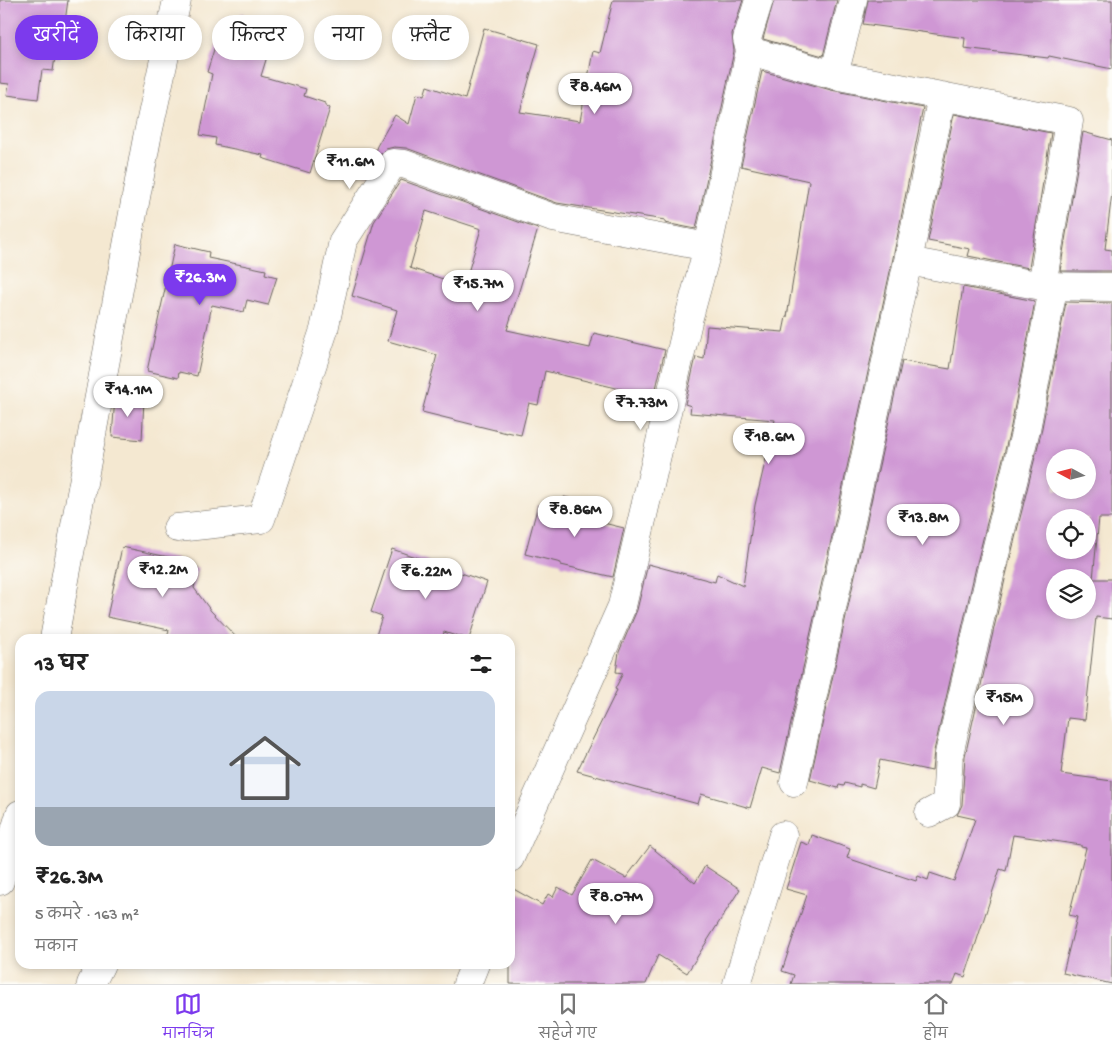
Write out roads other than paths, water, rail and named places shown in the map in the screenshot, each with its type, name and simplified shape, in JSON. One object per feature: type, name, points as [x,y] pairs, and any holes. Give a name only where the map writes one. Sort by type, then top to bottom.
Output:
[{"type":"street","points":[[55,634],[147,138],[177,0]]},
{"type":"street","points":[[515,847],[622,606],[689,317],[708,247],[750,50],[747,39],[759,0]]},
{"type":"street","points":[[834,75],[854,0]]},
{"type":"street","points":[[750,50],[834,75],[1069,121],[1042,286]]},
{"type":"street","points":[[794,782],[908,261],[942,96]]},
{"type":"street","points":[[177,528],[261,519],[324,330],[343,241],[393,163],[404,164],[553,218],[708,247]]},
{"type":"street","points":[[908,261],[1054,289],[1026,429],[949,754],[946,804],[930,813]]},
{"type":"street","points":[[1042,286],[1112,287]]},
{"type":"street","points":[[0,881],[15,831]]},
{"type":"street","points":[[737,984],[783,835]]},
{"type":"street","points":[[91,984],[98,969]]}]
